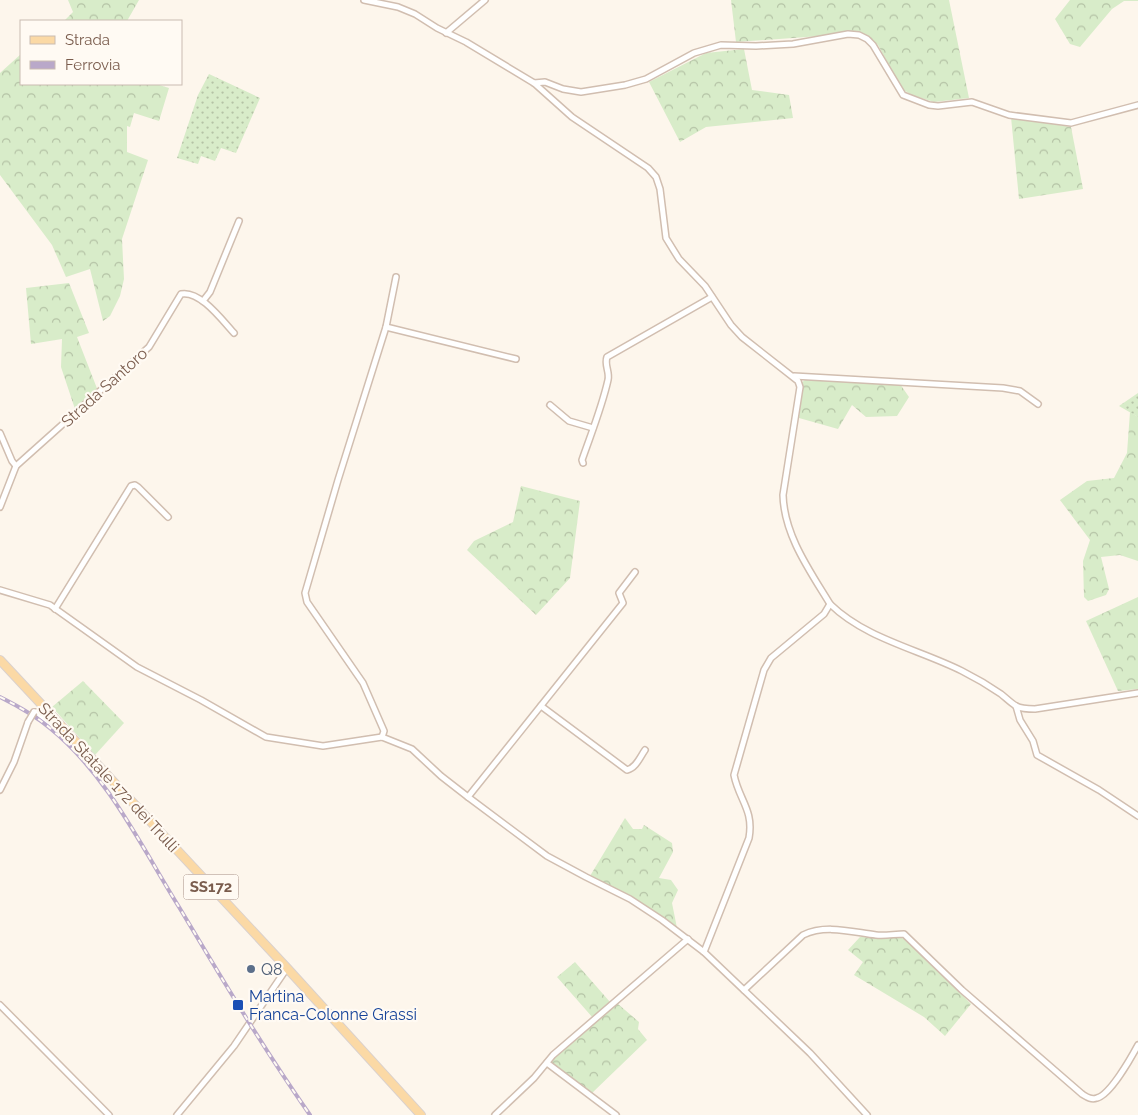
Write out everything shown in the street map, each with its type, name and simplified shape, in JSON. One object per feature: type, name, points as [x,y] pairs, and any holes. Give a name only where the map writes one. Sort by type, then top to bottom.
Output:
[{"type":"main road","name":"Strada Statale 172 dei Trulli","points":[[0,660],[421,1115]]},
{"type":"street","points":[[364,0],[398,7],[415,14],[424,21],[466,42],[534,83],[572,117],[648,168],[656,177],[660,189],[666,238],[679,259],[705,286],[731,325],[742,337],[798,381],[800,387],[783,495],[783,510],[803,558],[830,604],[858,625],[880,637],[945,663],[984,682],[1016,706],[1035,709],[1138,693]]},
{"type":"street","points":[[446,33],[485,0]]},
{"type":"street","points":[[534,83],[545,82],[563,89],[581,92],[625,85],[646,79],[694,53],[715,46],[792,44],[848,34],[859,35],[873,45],[903,95],[929,105],[938,106],[972,102],[1009,115],[1071,123],[1138,105]]},
{"type":"street","points":[[234,333],[203,301],[210,292],[239,221]]},
{"type":"street","points":[[382,737],[384,731],[363,684],[307,602],[306,593],[338,480],[386,327],[396,278]]},
{"type":"street","name":"Strada Santoro","points":[[0,507],[16,466],[149,347],[181,294],[190,294],[203,301]]},
{"type":"street","points":[[583,463],[582,460],[609,376],[606,362],[607,357],[712,297]]},
{"type":"street","points":[[386,327],[516,359]]},
{"type":"street","points":[[794,376],[1003,388],[1020,391],[1038,404]]},
{"type":"street","points":[[550,405],[570,421],[593,428]]},
{"type":"street","points":[[0,433],[16,466]]},
{"type":"street","points":[[55,609],[131,486],[135,485],[138,487],[168,517]]},
{"type":"street","points":[[468,797],[623,603],[619,593],[635,572]]},
{"type":"street","points":[[0,590],[44,603],[55,609],[138,668],[202,700],[266,737],[323,746],[382,737],[412,749],[441,776],[547,856],[630,899],[688,939],[810,1052],[867,1115]]},
{"type":"street","points":[[704,952],[749,838],[751,826],[749,813],[736,785],[734,775],[764,670],[771,658],[824,614],[830,604]]},
{"type":"street","points":[[541,706],[627,770],[634,766],[645,750]]},
{"type":"street","points":[[1016,706],[1020,720],[1033,741],[1037,755],[1099,790],[1138,816]]},
{"type":"street","points":[[0,790],[14,762],[28,722],[34,712],[37,712],[56,730],[70,735]]},
{"type":"street","points":[[744,990],[803,935],[812,931],[852,931],[877,935],[904,934],[962,990],[1088,1098],[1094,1099],[1102,1096],[1121,1073],[1138,1045]]},
{"type":"street","points":[[495,1115],[508,1105],[553,1055],[688,939]]},
{"type":"street","points":[[177,1115],[234,1046],[287,968]]},
{"type":"street","points":[[0,1005],[109,1115]]},
{"type":"street","points":[[547,1063],[616,1115]]},
{"type":"green space","points":[[68,0],[139,0],[128,20],[65,20],[73,12]]},
{"type":"green space","points":[[731,0],[949,0],[969,98],[934,102],[912,95],[902,89],[878,45],[861,33],[736,42]]},
{"type":"green space","points":[[1070,0],[1138,1],[1124,1],[1112,9],[1080,47],[1070,44],[1055,19]]},
{"type":"green space","points":[[744,49],[752,90],[789,95],[793,118],[706,127],[680,142],[649,82],[706,53]]},
{"type":"green space","points":[[20,55],[20,85],[159,85],[169,88],[159,121],[134,113],[130,127],[127,126],[127,152],[148,160],[122,239],[124,279],[120,296],[110,316],[103,321],[90,269],[66,277],[52,245],[0,175],[0,73]]},
{"type":"green space","points":[[209,74],[260,98],[236,153],[221,148],[215,161],[201,156],[198,164],[177,158],[198,95]]},
{"type":"green space","points":[[1011,117],[1071,127],[1083,189],[1019,199]]},
{"type":"green space","points":[[69,283],[89,333],[77,337],[98,391],[76,412],[61,367],[62,339],[31,344],[26,288]]},
{"type":"green space","points":[[805,380],[900,384],[909,397],[897,416],[866,417],[852,405],[838,429],[799,418],[801,383]]},
{"type":"green space","points":[[1138,393],[1138,417],[1119,406]]},
{"type":"green space","points":[[1130,412],[1138,417],[1138,561],[1120,555],[1101,557],[1109,589],[1106,595],[1088,601],[1084,597],[1083,561],[1090,540],[1060,500],[1087,481],[1114,478],[1127,453]]},
{"type":"green space","points":[[521,486],[580,501],[570,578],[536,615],[467,550],[474,541],[513,522]]},
{"type":"green space","points":[[1138,597],[1138,689],[1118,691],[1086,621]]},
{"type":"green space","points":[[83,681],[124,723],[95,755],[52,707]]},
{"type":"green space","points":[[625,818],[633,829],[642,829],[644,825],[672,843],[673,852],[659,878],[671,880],[678,890],[672,903],[677,928],[590,876]]},
{"type":"green space","points":[[860,937],[902,938],[911,943],[971,1004],[945,1036],[924,1017],[854,975],[863,962],[848,950]]},
{"type":"green space","points":[[575,962],[610,1002],[618,1004],[639,1022],[638,1029],[647,1040],[591,1094],[551,1062],[593,1018],[557,977]]},
{"type":"railway","points":[[0,697],[27,711],[51,729],[90,768],[107,790],[137,836],[243,1012],[310,1115]]},
{"type":"place","name":"Q8","points":[[251,969]]},
{"type":"place","name":"Martina Franca-Colonne Grassi","points":[[238,1005]]}]
